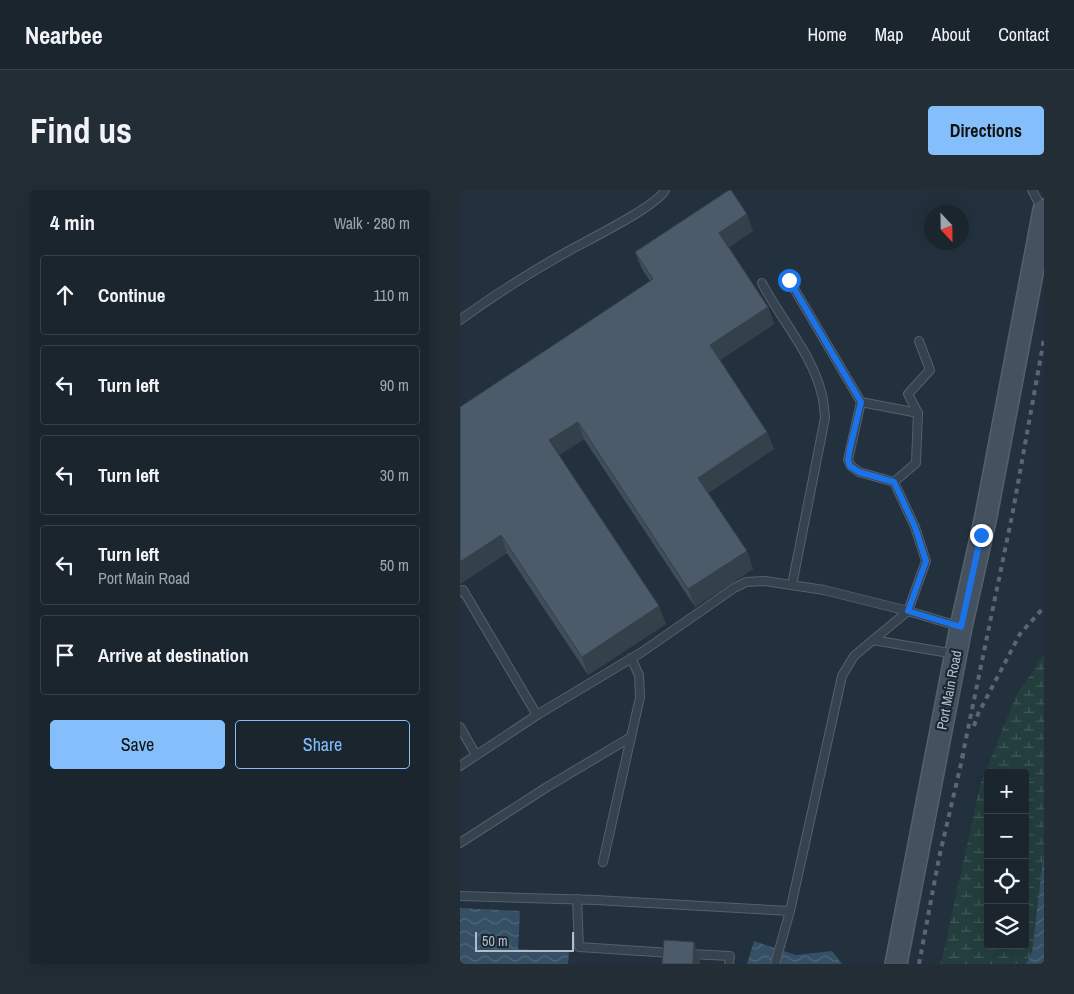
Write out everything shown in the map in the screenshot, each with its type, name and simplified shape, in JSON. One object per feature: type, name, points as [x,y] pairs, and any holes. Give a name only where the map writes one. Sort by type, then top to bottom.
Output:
[{"type":"main road","name":"Port Main Road","points":[[897,962],[961,627],[986,516],[1044,212]]},
{"type":"lane","points":[[460,320],[556,258],[649,206],[665,190]]},
{"type":"lane","points":[[1032,190],[1044,212]]},
{"type":"lane","points":[[775,964],[790,911],[842,676],[854,656],[908,611],[926,561],[915,527],[894,482],[859,472],[850,466],[848,460],[850,448],[861,402],[789,280]]},
{"type":"lane","points":[[762,283],[769,298],[800,346],[815,376],[822,395],[825,418],[792,585]]},
{"type":"lane","points":[[894,482],[916,463],[918,414],[908,394],[930,370],[920,341]]},
{"type":"lane","points":[[861,402],[918,414]]},
{"type":"lane","points":[[460,766],[537,715],[631,658],[734,588],[746,582],[765,580],[824,590],[908,611],[961,627]]},
{"type":"lane","points":[[460,592],[463,590],[537,715]]},
{"type":"lane","points":[[873,640],[956,654]]},
{"type":"lane","points":[[603,862],[640,697],[639,675],[631,658]]},
{"type":"lane","points":[[460,728],[476,755]]},
{"type":"lane","points":[[460,842],[631,737]]},
{"type":"lane","points":[[460,896],[576,899],[790,911]]},
{"type":"lane","points":[[576,899],[579,948],[730,956],[730,964]]},
{"type":"green space","points":[[1044,655],[1044,853],[1032,951],[1026,964],[941,964],[980,785],[984,775],[984,949],[1029,949],[1029,769],[987,769],[1017,694]]},
{"type":"water","points":[[1044,853],[1044,964],[1026,964],[1032,951]]},
{"type":"water","points":[[460,908],[520,911],[518,949],[569,952],[568,964],[460,964]]},
{"type":"water","points":[[754,941],[796,955],[832,951],[842,964],[747,964]]},
{"type":"building","points":[[731,190],[747,214],[719,233],[768,307],[710,345],[767,432],[698,478],[747,551],[688,589],[578,422],[549,440],[659,606],[582,657],[501,535],[460,562],[460,407],[653,279],[635,252]]},
{"type":"building","points":[[664,940],[694,942],[693,963],[701,964],[662,964]]},
{"type":"railway","points":[[962,758],[1013,511],[1044,339]]},
{"type":"railway","points":[[974,726],[978,714],[1020,634],[1044,607]]},
{"type":"railway","points":[[919,964],[939,858],[964,751]]},
{"type":"route","points":[[789,280],[861,402],[850,448],[848,460],[850,466],[859,472],[894,482],[915,527],[926,561],[908,611],[961,627],[981,535]]}]
